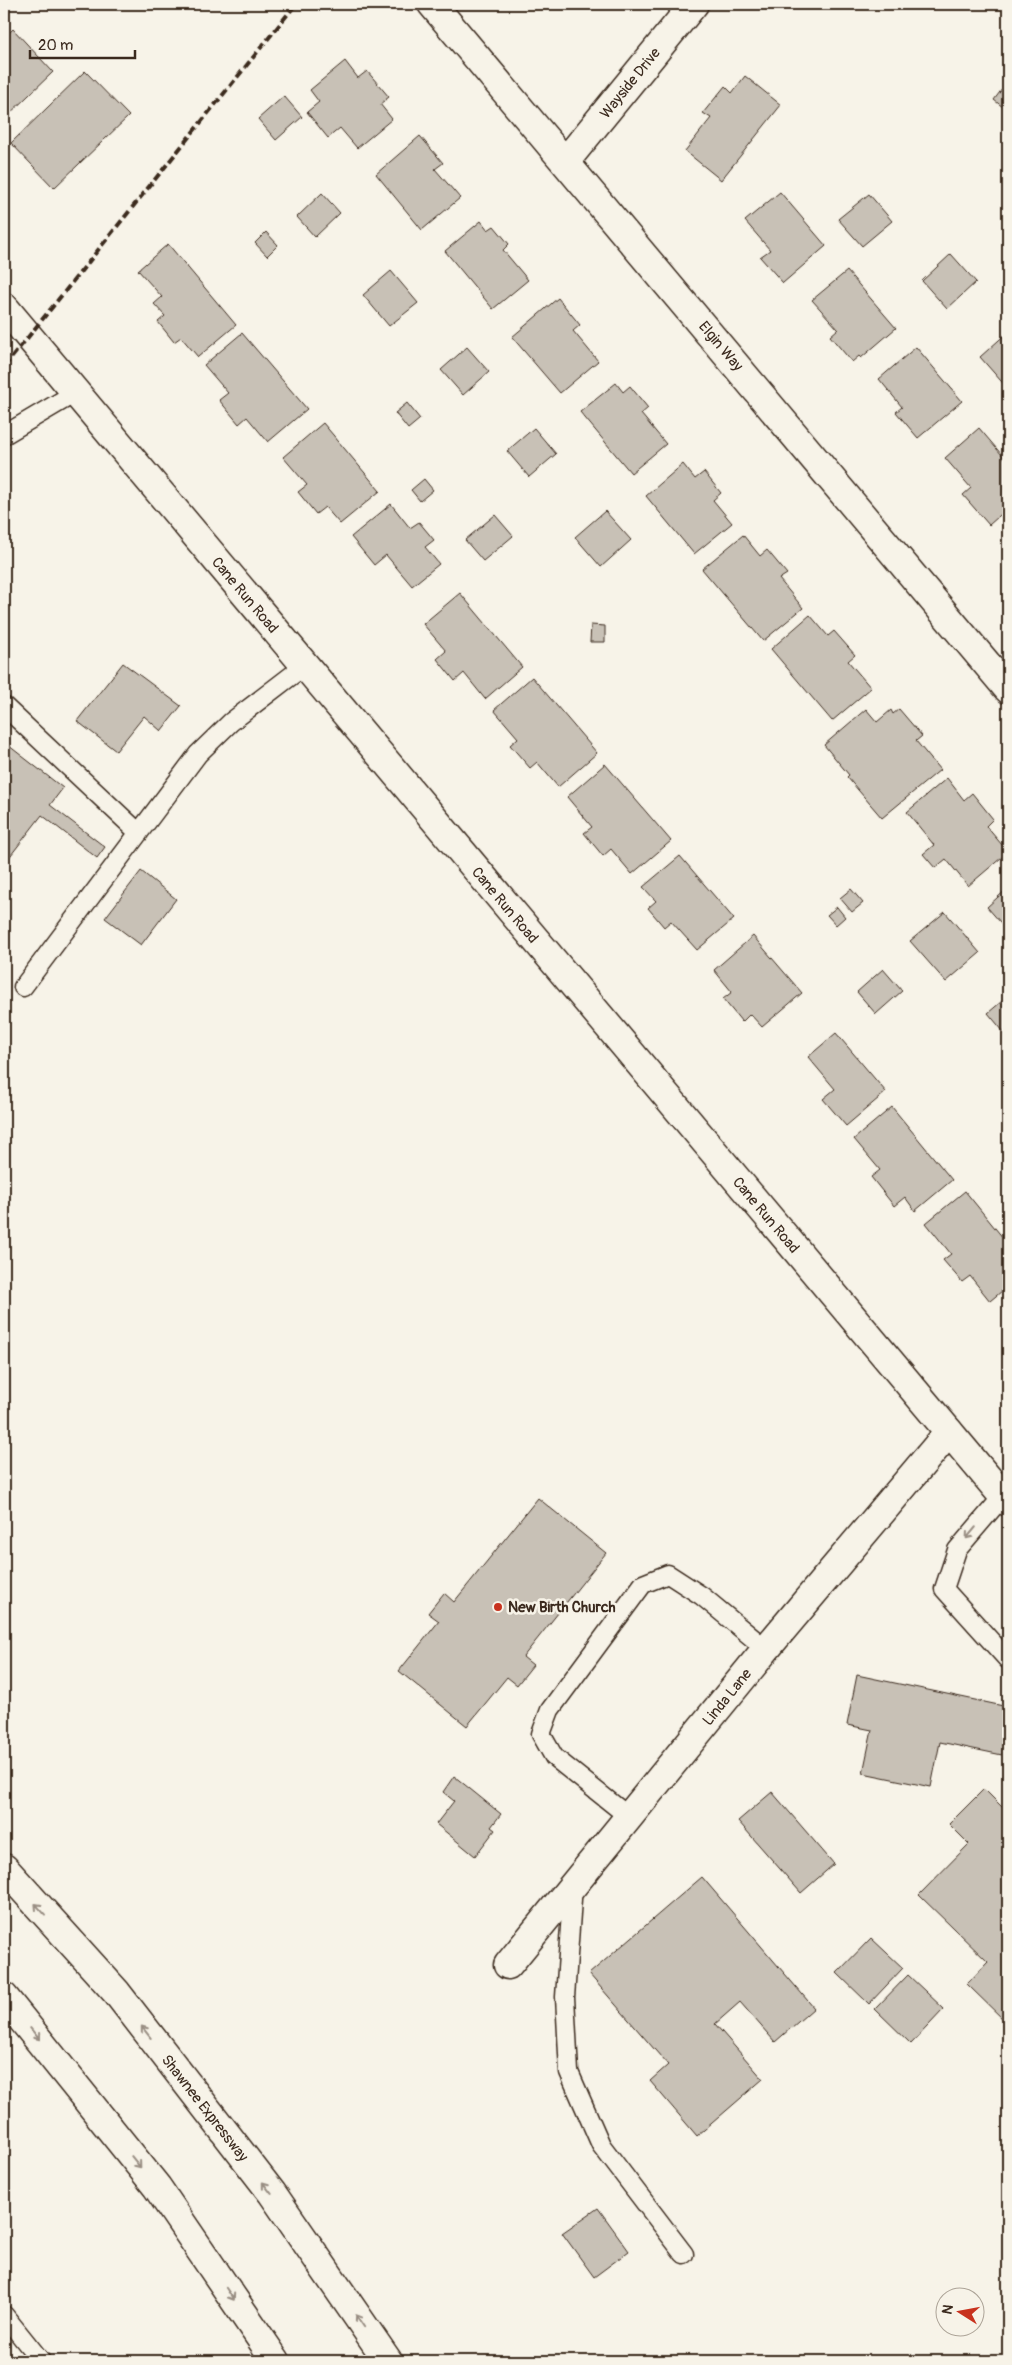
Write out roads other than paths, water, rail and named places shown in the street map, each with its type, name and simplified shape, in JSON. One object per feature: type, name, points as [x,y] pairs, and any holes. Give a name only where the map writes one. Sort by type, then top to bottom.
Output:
[{"type":"main road","name":"Elgin Way","points":[[432,4],[1008,689]]},
{"type":"main road","name":"Wayside Drive","points":[[565,162],[694,4]]},
{"type":"main road","name":"Cane Run Road","points":[[4,307],[1006,1499]]},
{"type":"main road","name":"Linda Lane","points":[[508,1965],[766,1649],[949,1432]]},
{"type":"main road","name":"Shawnee Expressway","points":[[4,1868],[129,2009],[272,2193],[388,2361]]},
{"type":"main road","points":[[4,1997],[156,2187],[276,2361]]},
{"type":"lane","points":[[4,435],[76,393]]},
{"type":"lane","points":[[23,987],[198,754],[231,722],[304,666]]},
{"type":"lane","points":[[4,706],[139,833]]},
{"type":"lane","points":[[1006,1499],[957,1550],[944,1589],[1008,1660]]},
{"type":"lane","points":[[629,1817],[554,1757],[541,1734],[550,1710],[643,1584],[668,1574],[702,1596],[766,1649]]},
{"type":"lane","points":[[574,1885],[565,1997],[569,2072],[601,2145],[684,2254]]},
{"type":"lane","points":[[4,2315],[41,2361]]},
{"type":"railway","points":[[4,367],[296,4]]},
{"type":"place","name":"New Birth Church","points":[[498,1607]]}]
